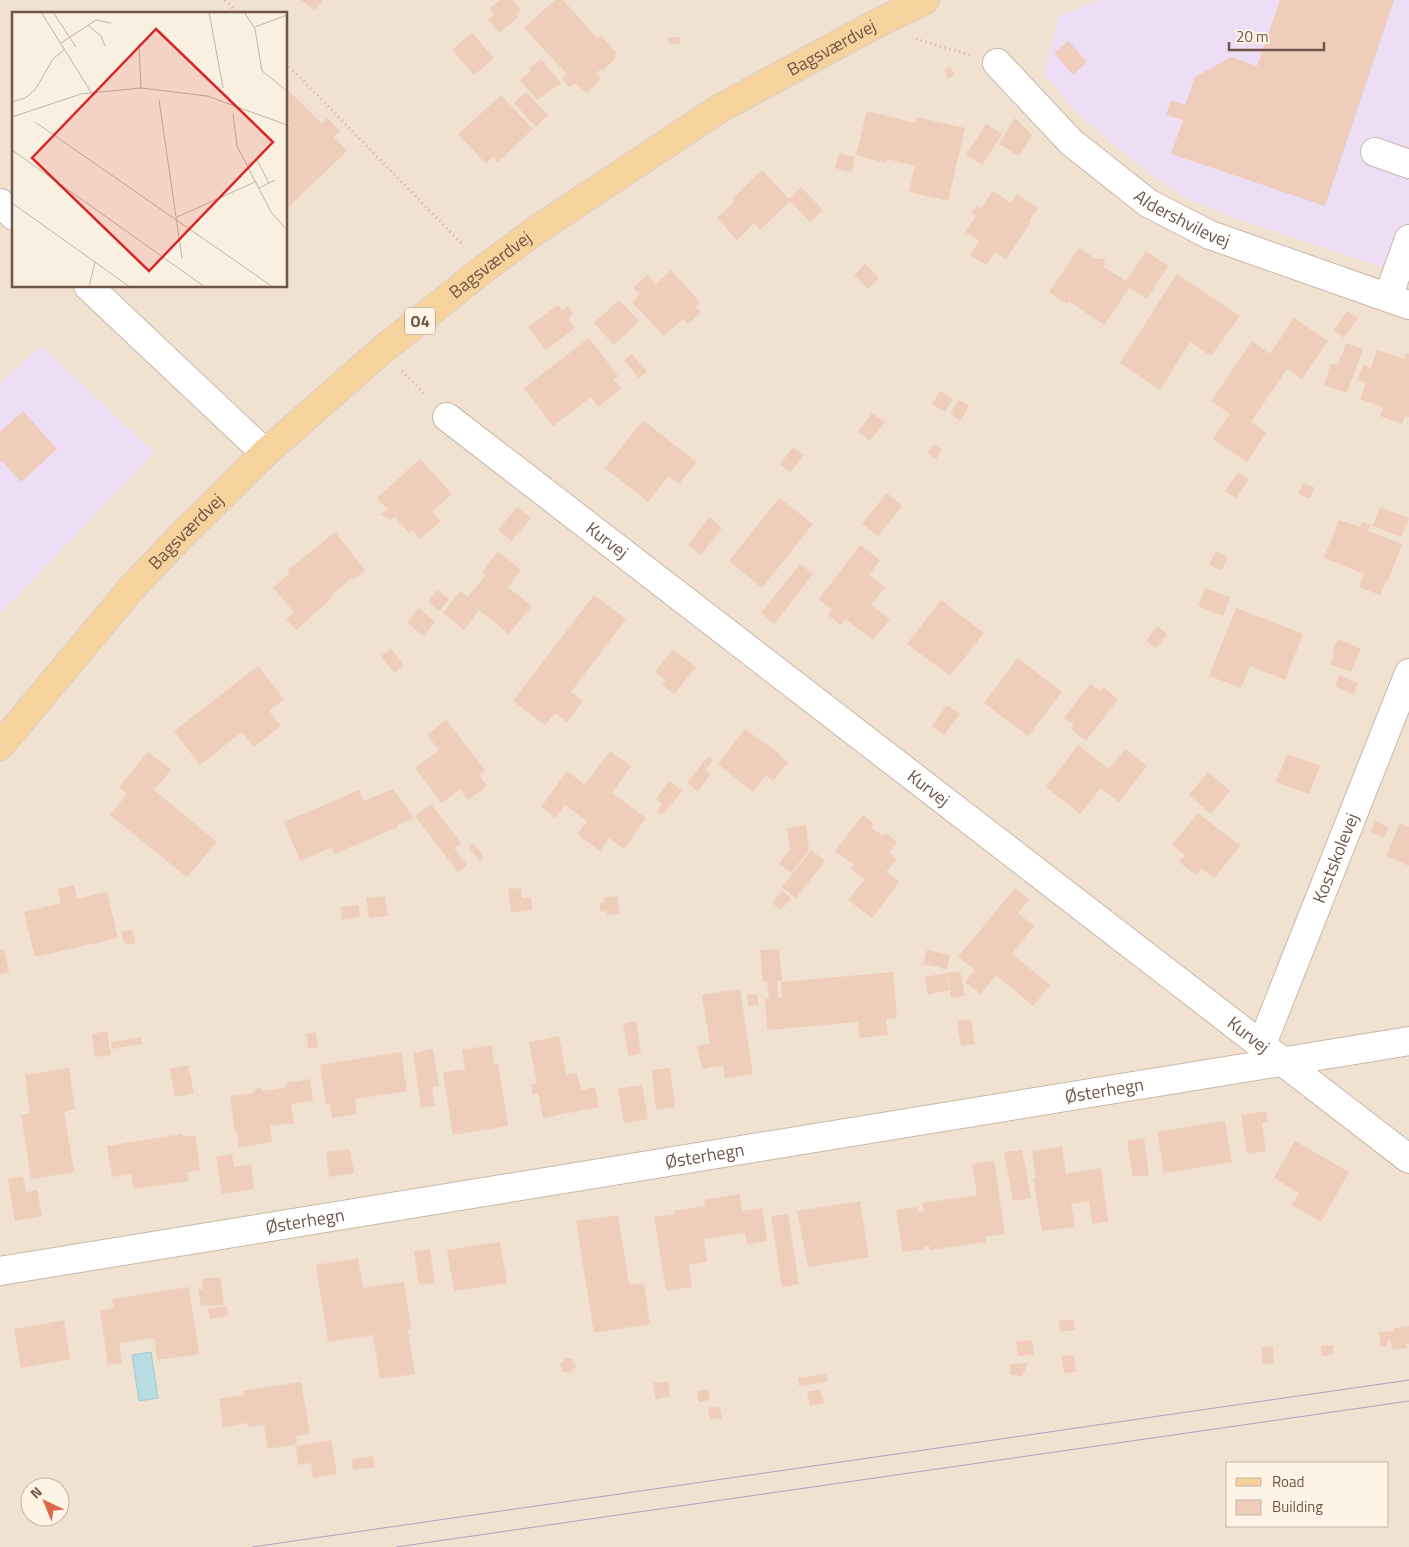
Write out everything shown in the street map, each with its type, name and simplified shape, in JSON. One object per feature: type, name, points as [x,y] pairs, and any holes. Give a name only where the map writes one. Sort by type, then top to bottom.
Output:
[{"type":"main road","name":"Bagsværdvej","points":[[0,746],[130,590],[192,524],[264,453],[381,351],[541,226],[719,109],[872,26],[925,0]]},
{"type":"street","name":"Aldershvilevej","points":[[997,63],[1071,142],[1148,203],[1210,234],[1399,301]]},
{"type":"street","points":[[1375,152],[1409,164]]},
{"type":"street","points":[[0,203],[12,214]]},
{"type":"street","points":[[1399,301],[1409,239]]},
{"type":"street","points":[[90,288],[264,453]]},
{"type":"street","name":"Kurvej","points":[[447,417],[1409,1159]]},
{"type":"street","name":"Kostskolevej","points":[[1262,1044],[1409,673]]},
{"type":"street","name":"Østerhegn","points":[[0,1271],[1409,1041]]},
{"type":"path","points":[[225,0],[236,12]]},
{"type":"path","points":[[288,65],[485,268]]},
{"type":"path","points":[[381,351],[447,417]]},
{"type":"shaded area","points":[[0,0],[1409,0],[1409,1547],[0,1547]]},
{"type":"shaded area","points":[[1100,0],[1409,0],[1409,276],[1226,215],[1189,199],[1153,176],[1079,115],[1044,74],[1059,16]]},
{"type":"shaded area","points":[[42,346],[154,453],[0,614],[0,383]]},
{"type":"water","points":[[151,1352],[158,1398],[139,1401],[132,1355]]},
{"type":"building","points":[[301,0],[323,0],[315,10]]},
{"type":"building","points":[[500,0],[513,0],[521,10],[516,15],[518,17],[499,33],[488,19],[494,14],[490,8]]},
{"type":"building","points":[[555,0],[563,0],[597,38],[601,36],[617,53],[614,56],[616,58],[602,71],[600,70],[596,73],[601,79],[587,93],[575,83],[570,87],[562,79],[567,74],[524,28]]},
{"type":"building","points":[[1280,0],[1394,0],[1325,206],[1171,154],[1183,120],[1166,115],[1171,100],[1185,105],[1195,77],[1231,57],[1257,66]]},
{"type":"building","points":[[472,33],[494,58],[474,75],[452,50]]},
{"type":"building","points":[[668,37],[679,37],[680,44],[669,44]]},
{"type":"building","points":[[1068,41],[1087,62],[1073,75],[1054,53]]},
{"type":"building","points":[[541,59],[561,83],[537,100],[520,80]]},
{"type":"building","points":[[950,67],[954,75],[948,79],[944,70]]},
{"type":"building","points":[[288,90],[322,124],[327,118],[340,131],[334,137],[347,151],[288,207],[288,126],[290,124],[288,122]]},
{"type":"building","points":[[526,92],[548,115],[536,127],[514,103]]},
{"type":"building","points":[[501,95],[533,129],[498,162],[493,157],[486,164],[458,134]]},
{"type":"building","points":[[867,111],[915,123],[917,117],[965,128],[948,201],[909,192],[915,166],[887,159],[886,163],[856,155]]},
{"type":"building","points":[[1015,118],[1032,135],[1019,156],[999,144]]},
{"type":"building","points":[[986,124],[1002,134],[982,165],[966,155]]},
{"type":"building","points":[[839,153],[855,157],[852,172],[835,168]]},
{"type":"building","points":[[762,170],[789,199],[801,187],[823,210],[810,222],[790,201],[760,230],[754,223],[737,240],[717,218],[734,202],[732,199]]},
{"type":"building","points":[[993,191],[1011,203],[1017,194],[1038,208],[1029,221],[1031,222],[1006,259],[995,252],[986,265],[970,255],[979,241],[965,232],[976,216],[972,213],[976,205],[981,208]]},
{"type":"building","points":[[1079,248],[1096,259],[1105,259],[1104,267],[1126,281],[1146,251],[1168,266],[1147,299],[1129,288],[1104,325],[1069,301],[1067,304],[1049,292]]},
{"type":"building","points":[[865,264],[879,278],[868,289],[854,275]]},
{"type":"building","points":[[671,270],[700,302],[696,307],[701,312],[688,324],[683,319],[664,336],[632,302],[640,294],[633,288],[647,275],[656,284]]},
{"type":"building","points":[[1177,274],[1240,316],[1211,356],[1190,342],[1160,390],[1120,363]]},
{"type":"building","points":[[619,300],[639,321],[614,345],[594,323]]},
{"type":"building","points":[[558,305],[562,311],[568,306],[573,313],[568,318],[575,328],[546,350],[528,327]]},
{"type":"building","points":[[1347,311],[1358,318],[1344,338],[1334,330]]},
{"type":"building","points":[[1294,318],[1328,341],[1302,379],[1287,369],[1251,422],[1266,433],[1247,462],[1213,439],[1230,414],[1211,401],[1252,341],[1270,354]]},
{"type":"building","points":[[589,338],[618,376],[614,380],[621,389],[598,407],[591,397],[553,426],[524,388]]},
{"type":"building","points":[[1346,343],[1363,349],[1347,393],[1324,385],[1331,363],[1338,365]]},
{"type":"building","points":[[1377,350],[1404,359],[1406,353],[1409,354],[1409,417],[1405,416],[1402,424],[1380,416],[1383,407],[1360,399],[1366,382],[1358,380],[1363,365],[1371,368]]},
{"type":"building","points":[[632,354],[647,371],[639,378],[624,360]]},
{"type":"building","points":[[940,391],[953,399],[945,412],[932,404]]},
{"type":"building","points":[[959,400],[969,406],[960,421],[950,414]]},
{"type":"building","points":[[23,411],[57,449],[21,482],[2,461],[0,462],[0,432]]},
{"type":"building","points":[[872,413],[885,422],[870,441],[858,432]]},
{"type":"building","points":[[643,420],[696,462],[679,484],[668,476],[648,502],[605,468]]},
{"type":"building","points":[[934,444],[942,450],[936,459],[927,453]]},
{"type":"building","points":[[793,447],[804,455],[790,473],[780,464]]},
{"type":"building","points":[[420,459],[452,494],[432,512],[441,521],[420,539],[412,530],[409,533],[395,517],[391,520],[381,515],[387,509],[377,498]]},
{"type":"building","points":[[1238,472],[1249,479],[1236,498],[1225,491]]},
{"type":"building","points":[[1303,483],[1314,487],[1310,499],[1298,494]]},
{"type":"building","points":[[887,493],[902,506],[878,536],[862,524]]},
{"type":"building","points":[[779,498],[813,524],[762,588],[729,561]]},
{"type":"building","points":[[517,507],[531,518],[511,541],[498,530]]},
{"type":"building","points":[[1380,507],[1409,518],[1401,537],[1373,526]]},
{"type":"building","points":[[709,517],[722,528],[701,555],[688,545]]},
{"type":"building","points":[[1339,520],[1360,527],[1362,522],[1370,525],[1368,531],[1402,544],[1388,581],[1386,581],[1380,595],[1359,587],[1364,574],[1324,558]]},
{"type":"building","points":[[335,532],[365,570],[353,580],[351,578],[296,630],[286,619],[294,612],[273,588],[289,574],[287,571]]},
{"type":"building","points":[[860,545],[880,560],[869,575],[885,587],[871,605],[890,619],[873,640],[845,619],[841,625],[828,615],[832,610],[819,599]]},
{"type":"building","points":[[498,551],[521,570],[508,587],[532,606],[509,634],[479,610],[464,630],[443,613],[460,591],[468,597],[486,575],[482,572]]},
{"type":"building","points":[[1216,551],[1228,557],[1222,570],[1209,565]]},
{"type":"building","points":[[800,564],[813,574],[774,624],[761,613]]},
{"type":"building","points":[[1205,588],[1230,597],[1223,616],[1198,606]]},
{"type":"building","points":[[437,590],[449,599],[439,611],[428,602]]},
{"type":"building","points":[[594,595],[626,619],[571,692],[583,701],[567,722],[555,713],[545,725],[513,701]]},
{"type":"building","points":[[941,600],[984,633],[950,676],[907,644]]},
{"type":"building","points":[[419,608],[435,622],[423,636],[407,622]]},
{"type":"building","points":[[1236,608],[1303,634],[1285,680],[1250,666],[1241,688],[1209,676]]},
{"type":"building","points":[[1157,626],[1167,634],[1156,648],[1146,641]]},
{"type":"building","points":[[1338,639],[1361,649],[1351,672],[1330,664],[1335,652],[1332,651]]},
{"type":"building","points":[[391,649],[404,665],[394,673],[381,656]]},
{"type":"building","points":[[673,649],[696,667],[674,694],[662,685],[666,680],[655,672]]},
{"type":"building","points":[[1018,658],[1062,692],[1028,736],[984,703]]},
{"type":"building","points":[[258,666],[284,699],[269,711],[281,726],[254,747],[242,732],[200,765],[174,731]]},
{"type":"building","points":[[1339,675],[1358,683],[1353,695],[1335,686]]},
{"type":"building","points":[[1090,684],[1100,691],[1103,687],[1118,699],[1086,741],[1071,729],[1074,725],[1064,718]]},
{"type":"building","points":[[947,705],[960,714],[944,735],[932,726]]},
{"type":"building","points":[[446,720],[485,770],[479,775],[487,786],[468,800],[460,789],[442,803],[415,768],[439,750],[427,735]]},
{"type":"building","points":[[745,729],[781,755],[788,763],[773,781],[766,775],[753,792],[718,764]]},
{"type":"building","points":[[1078,745],[1109,769],[1125,749],[1147,766],[1119,802],[1101,788],[1080,814],[1046,787]]},
{"type":"building","points":[[610,751],[631,766],[612,793],[646,818],[624,849],[609,838],[600,851],[577,834],[587,821],[565,805],[555,818],[541,807],[567,771],[585,785]]},
{"type":"building","points":[[148,752],[171,770],[154,790],[217,842],[187,877],[110,815],[127,794],[119,787]]},
{"type":"building","points":[[1287,754],[1320,766],[1309,794],[1276,782]]},
{"type":"building","points":[[708,756],[713,760],[706,769],[711,774],[698,791],[687,783]]},
{"type":"building","points":[[1208,772],[1230,791],[1211,814],[1189,795]]},
{"type":"building","points":[[669,781],[682,791],[662,815],[657,811],[662,804],[656,799]]},
{"type":"building","points":[[393,789],[414,818],[397,825],[398,827],[334,854],[332,847],[300,861],[284,822],[359,790],[364,801]]},
{"type":"building","points":[[431,804],[461,843],[454,848],[467,865],[458,872],[415,816]]},
{"type":"building","points":[[1198,813],[1240,846],[1214,878],[1201,868],[1196,875],[1179,862],[1185,855],[1172,845]]},
{"type":"building","points":[[863,815],[874,824],[871,827],[883,836],[886,833],[897,842],[889,853],[897,859],[886,872],[899,882],[872,918],[848,900],[865,879],[851,869],[854,865],[835,851]]},
{"type":"building","points":[[1375,821],[1388,827],[1384,838],[1371,832]]},
{"type":"building","points":[[1400,823],[1409,827],[1409,866],[1386,856]]},
{"type":"building","points":[[806,825],[809,850],[791,873],[779,864],[790,849],[787,828]]},
{"type":"building","points":[[473,843],[484,857],[480,861],[469,847]]},
{"type":"building","points":[[811,850],[825,861],[796,898],[782,887]]},
{"type":"building","points":[[74,885],[77,899],[107,892],[118,938],[35,957],[24,912],[61,903],[57,889]]},
{"type":"building","points":[[521,888],[522,898],[531,897],[532,910],[511,913],[508,889]]},
{"type":"building","points":[[1015,888],[1029,899],[1018,913],[1034,926],[1012,954],[1050,985],[1033,1006],[996,975],[981,994],[965,982],[975,970],[958,957]]},
{"type":"building","points":[[782,891],[791,898],[781,910],[772,903]]},
{"type":"building","points":[[385,896],[388,916],[369,918],[366,898]]},
{"type":"building","points":[[617,896],[620,913],[607,915],[607,911],[601,912],[599,903],[605,902],[604,898]]},
{"type":"building","points":[[359,905],[360,917],[342,920],[341,907]]},
{"type":"building","points":[[132,929],[136,943],[125,945],[121,932]]},
{"type":"building","points":[[4,949],[9,972],[0,974],[0,950]]},
{"type":"building","points":[[779,949],[782,981],[777,981],[779,998],[782,998],[781,982],[893,972],[897,1018],[886,1019],[888,1035],[859,1038],[858,1022],[767,1030],[765,999],[769,999],[767,982],[763,982],[760,950]]},
{"type":"building","points":[[927,950],[950,955],[947,969],[923,964]]},
{"type":"building","points":[[960,971],[965,996],[951,998],[947,973]]},
{"type":"building","points":[[946,973],[949,990],[928,995],[925,977]]},
{"type":"building","points":[[740,989],[753,1074],[725,1078],[723,1065],[702,1069],[697,1046],[710,1044],[702,995]]},
{"type":"building","points":[[757,994],[759,1005],[749,1006],[747,995]]},
{"type":"building","points":[[971,1019],[975,1044],[961,1046],[957,1021]]},
{"type":"building","points":[[636,1021],[641,1053],[628,1056],[623,1024]]},
{"type":"building","points":[[107,1031],[111,1055],[95,1057],[92,1034]]},
{"type":"building","points":[[316,1032],[318,1047],[308,1049],[306,1034]]},
{"type":"building","points":[[559,1036],[566,1075],[577,1073],[581,1090],[595,1087],[599,1107],[543,1118],[538,1093],[533,1094],[531,1084],[537,1083],[529,1042]]},
{"type":"building","points":[[141,1037],[142,1044],[112,1049],[111,1042]]},
{"type":"building","points":[[492,1045],[494,1064],[498,1064],[508,1126],[453,1135],[443,1073],[465,1069],[462,1050]]},
{"type":"building","points":[[433,1049],[439,1086],[432,1087],[435,1106],[421,1108],[413,1053]]},
{"type":"building","points":[[401,1052],[407,1091],[355,1099],[357,1114],[332,1118],[330,1104],[326,1105],[320,1065]]},
{"type":"building","points":[[188,1065],[194,1093],[175,1097],[170,1069]]},
{"type":"building","points":[[69,1068],[75,1109],[64,1112],[74,1172],[31,1179],[21,1115],[30,1113],[25,1075]]},
{"type":"building","points":[[670,1068],[675,1107],[656,1110],[652,1070]]},
{"type":"building","points":[[310,1079],[313,1101],[291,1104],[294,1123],[270,1126],[272,1142],[239,1147],[230,1096],[255,1093],[254,1089],[262,1088],[263,1091],[287,1087],[286,1083]]},
{"type":"building","points":[[642,1085],[648,1119],[624,1123],[618,1089]]},
{"type":"building","points":[[1266,1111],[1268,1122],[1262,1123],[1266,1151],[1247,1154],[1241,1115]]},
{"type":"building","points":[[1225,1121],[1232,1162],[1164,1173],[1157,1132]]},
{"type":"building","points":[[182,1134],[182,1137],[195,1135],[200,1170],[187,1172],[189,1181],[133,1189],[131,1174],[112,1177],[107,1146]]},
{"type":"building","points":[[1144,1138],[1149,1175],[1133,1177],[1127,1141]]},
{"type":"building","points":[[1295,1141],[1349,1172],[1321,1222],[1292,1205],[1299,1193],[1274,1178]]},
{"type":"building","points":[[1062,1146],[1066,1174],[1101,1168],[1108,1221],[1092,1224],[1089,1201],[1071,1204],[1075,1227],[1042,1231],[1033,1178],[1036,1178],[1032,1151]]},
{"type":"building","points":[[350,1149],[354,1173],[329,1177],[326,1152]]},
{"type":"building","points":[[1022,1150],[1031,1198],[1013,1201],[1004,1152]]},
{"type":"building","points":[[232,1154],[234,1167],[251,1164],[254,1189],[222,1194],[216,1157]]},
{"type":"building","points":[[994,1161],[1005,1234],[985,1237],[986,1242],[930,1250],[929,1246],[924,1247],[924,1249],[903,1252],[896,1210],[918,1207],[918,1212],[924,1211],[922,1203],[977,1195],[972,1164]]},
{"type":"building","points":[[23,1176],[26,1192],[37,1190],[42,1216],[15,1221],[8,1179]]},
{"type":"building","points":[[739,1194],[742,1211],[762,1208],[767,1241],[747,1245],[745,1233],[704,1239],[707,1262],[689,1265],[692,1287],[666,1291],[654,1217],[675,1214],[674,1211],[705,1206],[704,1200]]},
{"type":"building","points":[[860,1201],[869,1257],[808,1267],[797,1211]]},
{"type":"building","points":[[788,1214],[799,1284],[782,1287],[771,1216]]},
{"type":"building","points":[[618,1215],[629,1285],[644,1283],[650,1324],[594,1333],[576,1221]]},
{"type":"building","points":[[500,1242],[507,1283],[454,1291],[447,1250]]},
{"type":"building","points":[[430,1249],[435,1283],[419,1285],[414,1251]]},
{"type":"building","points":[[358,1258],[363,1288],[404,1282],[411,1329],[408,1330],[415,1374],[380,1379],[373,1335],[328,1342],[316,1265]]},
{"type":"building","points":[[220,1277],[224,1305],[201,1306],[198,1289],[203,1289],[202,1279]]},
{"type":"building","points":[[189,1287],[199,1354],[157,1360],[154,1338],[119,1343],[122,1363],[108,1365],[100,1311],[114,1308],[112,1299]]},
{"type":"building","points":[[226,1306],[228,1316],[210,1319],[208,1309]]},
{"type":"building","points":[[1073,1319],[1075,1330],[1060,1332],[1059,1321]]},
{"type":"building","points":[[64,1320],[70,1359],[21,1368],[14,1329]]},
{"type":"building","points":[[1409,1326],[1409,1344],[1407,1344],[1407,1348],[1392,1350],[1391,1340],[1387,1341],[1387,1346],[1381,1347],[1379,1332],[1394,1331],[1394,1328]]},
{"type":"building","points":[[1032,1340],[1034,1354],[1018,1356],[1016,1342]]},
{"type":"building","points":[[1333,1345],[1334,1354],[1322,1356],[1321,1346]]},
{"type":"building","points":[[1273,1346],[1274,1363],[1263,1364],[1261,1347]]},
{"type":"building","points":[[1074,1355],[1076,1372],[1064,1373],[1061,1356]]},
{"type":"building","points":[[565,1358],[572,1359],[576,1366],[571,1372],[563,1372],[560,1364]]},
{"type":"building","points":[[1027,1363],[1023,1376],[1011,1375],[1010,1364]]},
{"type":"building","points":[[826,1374],[827,1382],[799,1386],[798,1378]]},
{"type":"building","points":[[668,1381],[670,1396],[656,1399],[653,1383]]},
{"type":"building","points":[[301,1382],[310,1434],[296,1436],[297,1444],[268,1449],[264,1425],[249,1427],[248,1423],[223,1427],[219,1399],[244,1395],[243,1391]]},
{"type":"building","points":[[708,1389],[710,1400],[699,1402],[697,1391]]},
{"type":"building","points":[[820,1389],[824,1403],[810,1406],[807,1392]]},
{"type":"building","points":[[720,1407],[722,1418],[710,1419],[708,1408]]},
{"type":"building","points":[[331,1440],[337,1474],[313,1478],[311,1463],[299,1465],[295,1446]]},
{"type":"building","points":[[373,1456],[375,1467],[353,1470],[352,1459]]},
{"type":"tram line","points":[[252,1547],[1409,1380]]},
{"type":"tram line","points":[[396,1547],[1409,1401]]}]
